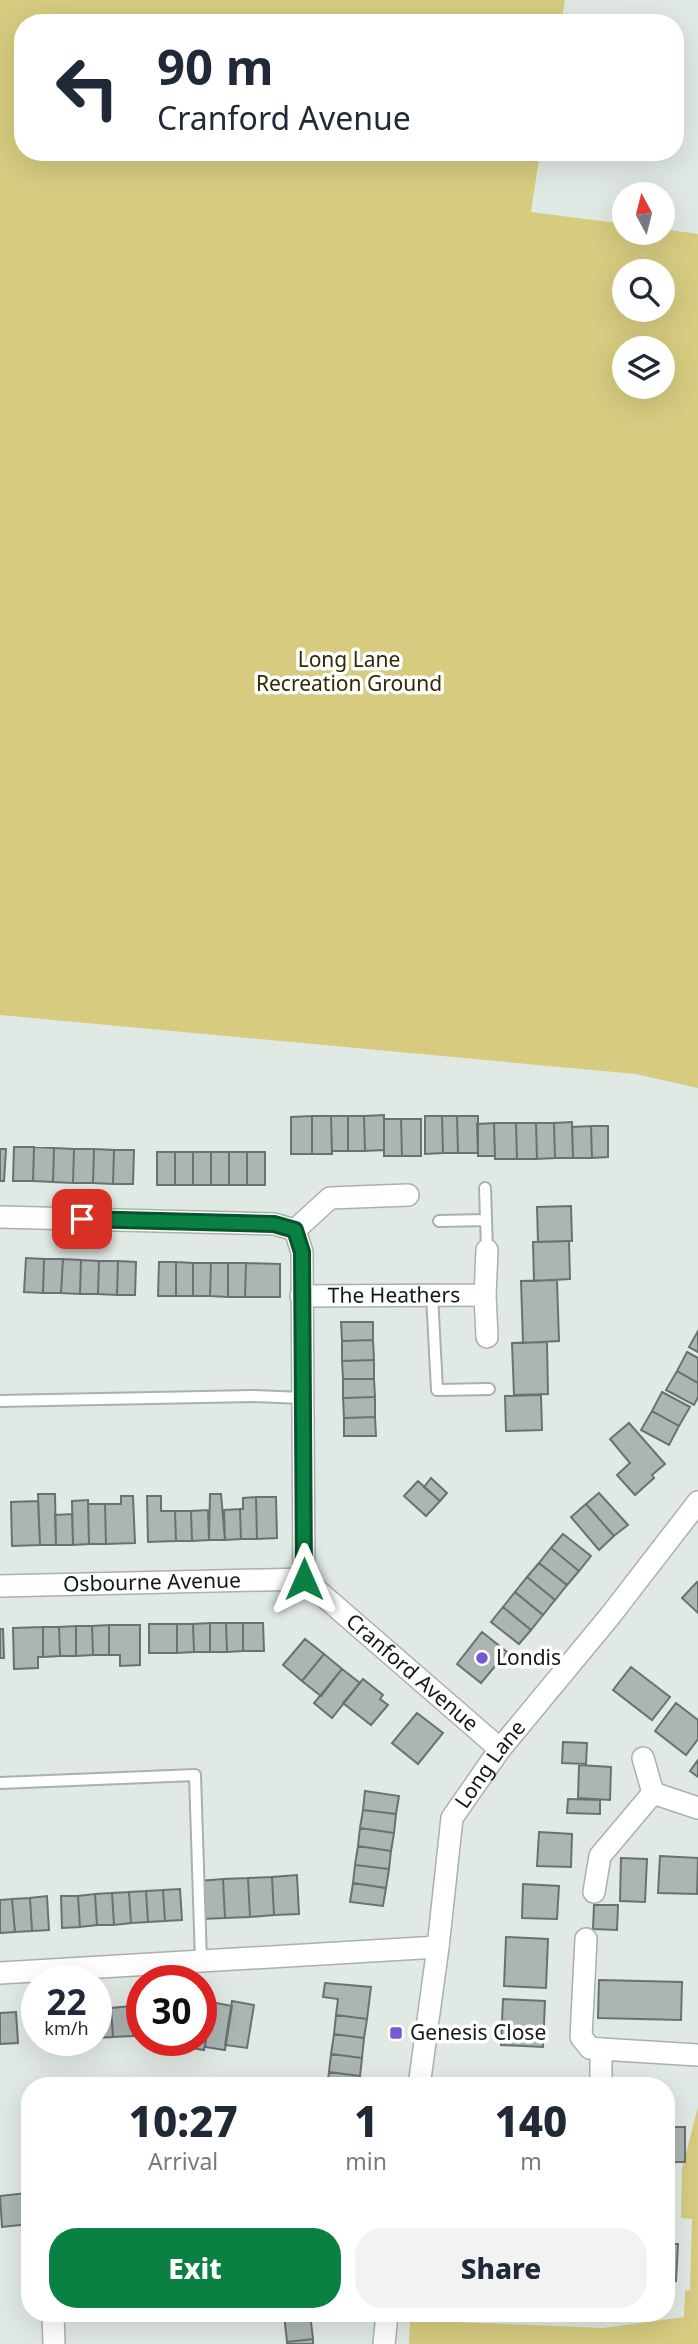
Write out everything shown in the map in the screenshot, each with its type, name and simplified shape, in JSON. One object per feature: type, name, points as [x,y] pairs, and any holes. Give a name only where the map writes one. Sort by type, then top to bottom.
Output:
[{"type":"street","points":[[295,1230],[330,1198],[408,1195]]},
{"type":"street","points":[[0,1217],[274,1224],[295,1230]]},
{"type":"street","points":[[295,1230],[302,1252],[304,1579]]},
{"type":"street","name":"The Heathers","points":[[487,1250],[487,1338]]},
{"type":"street","name":"The Heathers","points":[[301,1296],[485,1295]]},
{"type":"street","name":"Long Lane","points":[[420,2077],[452,1818],[500,1749],[610,1616],[698,1502]]},
{"type":"street","name":"Osbourne Avenue","points":[[0,1586],[304,1579]]},
{"type":"street","name":"Cranford Avenue","points":[[304,1579],[500,1749]]},
{"type":"street","points":[[643,1758],[653,1793]]},
{"type":"street","points":[[653,1793],[698,1808]]},
{"type":"street","points":[[594,1892],[600,1856],[653,1793]]},
{"type":"street","points":[[586,1939],[581,2036],[590,2048],[698,2055]]},
{"type":"street","points":[[0,1973],[438,1947]]},
{"type":"street","points":[[601,2049],[601,2077]]},
{"type":"street","points":[[53,2322],[54,2344]]},
{"type":"street","points":[[384,2344],[386,2322]]},
{"type":"lane","points":[[485,1188],[487,1250]]},
{"type":"lane","points":[[439,1221],[486,1220]]},
{"type":"lane","points":[[432,1295],[437,1390],[489,1389]]},
{"type":"lane","points":[[0,1401],[253,1396],[303,1398]]},
{"type":"lane","points":[[0,1783],[195,1775],[201,1961]]},
{"type":"green space","name":"Long Lane Recreation Ground","points":[[0,0],[565,0],[563,14],[14,14],[14,161],[539,161],[531,212],[612,222],[612,245],[676,245],[676,231],[698,234],[698,1088],[636,1074],[0,1015]]},
{"type":"green space","points":[[698,2107],[698,2344],[409,2344],[410,2322],[603,2328],[647,2322],[675,2322],[675,2318],[684,2317],[685,2291],[690,2290],[692,2219],[681,2218],[682,2169]]},
{"type":"building","points":[[384,1115],[384,1150],[365,1151],[364,1116]]},
{"type":"building","points":[[312,1116],[331,1116],[332,1154],[312,1154]]},
{"type":"building","points":[[312,1116],[312,1154],[291,1154],[291,1117]]},
{"type":"building","points":[[331,1116],[348,1116],[348,1151],[332,1151]]},
{"type":"building","points":[[348,1116],[364,1116],[365,1151],[348,1151]]},
{"type":"building","points":[[425,1116],[442,1116],[443,1153],[425,1154]]},
{"type":"building","points":[[442,1116],[457,1116],[458,1153],[443,1153]]},
{"type":"building","points":[[457,1116],[478,1116],[478,1153],[458,1153]]},
{"type":"building","points":[[384,1119],[401,1119],[402,1156],[384,1156]]},
{"type":"building","points":[[401,1119],[421,1119],[421,1156],[402,1156]]},
{"type":"building","points":[[572,1122],[573,1158],[555,1158],[554,1123]]},
{"type":"building","points":[[494,1123],[495,1156],[478,1156],[477,1124]]},
{"type":"building","points":[[494,1123],[516,1123],[517,1159],[495,1159]]},
{"type":"building","points":[[516,1123],[536,1123],[537,1159],[517,1159]]},
{"type":"building","points":[[536,1123],[554,1123],[555,1158],[537,1159]]},
{"type":"building","points":[[591,1126],[608,1126],[608,1157],[592,1158]]},
{"type":"building","points":[[591,1126],[592,1158],[573,1158],[572,1127]]},
{"type":"building","points":[[14,1147],[34,1147],[33,1181],[13,1181]]},
{"type":"building","points":[[34,1147],[54,1148],[53,1182],[33,1181]]},
{"type":"building","points":[[54,1148],[74,1149],[73,1183],[53,1182]]},
{"type":"building","points":[[0,1149],[6,1149],[4,1181],[0,1181]]},
{"type":"building","points":[[74,1149],[94,1149],[93,1183],[73,1183]]},
{"type":"building","points":[[94,1149],[114,1150],[113,1184],[93,1183]]},
{"type":"building","points":[[114,1150],[134,1150],[133,1184],[113,1184]]},
{"type":"building","points":[[157,1152],[175,1152],[175,1185],[157,1185]]},
{"type":"building","points":[[175,1152],[193,1152],[193,1185],[175,1185]]},
{"type":"building","points":[[193,1152],[211,1152],[211,1185],[193,1185]]},
{"type":"building","points":[[211,1152],[229,1152],[229,1185],[211,1185]]},
{"type":"building","points":[[229,1152],[247,1152],[247,1185],[229,1185]]},
{"type":"building","points":[[247,1152],[265,1152],[265,1185],[247,1185]]},
{"type":"building","points":[[571,1206],[572,1241],[538,1242],[537,1207]]},
{"type":"building","points":[[569,1241],[570,1279],[534,1281],[533,1242]]},
{"type":"building","points":[[26,1258],[44,1259],[43,1293],[24,1292]]},
{"type":"building","points":[[44,1259],[63,1259],[61,1293],[43,1293]]},
{"type":"building","points":[[63,1259],[81,1260],[80,1294],[61,1293]]},
{"type":"building","points":[[81,1260],[99,1261],[98,1294],[80,1294]]},
{"type":"building","points":[[99,1261],[118,1261],[117,1295],[98,1294]]},
{"type":"building","points":[[118,1261],[136,1262],[135,1295],[117,1295]]},
{"type":"building","points":[[159,1262],[176,1262],[176,1296],[158,1296]]},
{"type":"building","points":[[176,1262],[193,1263],[193,1296],[176,1296]]},
{"type":"building","points":[[193,1263],[211,1263],[210,1296],[193,1296]]},
{"type":"building","points":[[211,1263],[228,1263],[228,1297],[210,1296]]},
{"type":"building","points":[[228,1263],[246,1263],[245,1297],[228,1297]]},
{"type":"building","points":[[246,1263],[280,1264],[280,1297],[245,1297]]},
{"type":"building","points":[[557,1280],[559,1341],[523,1343],[521,1281]]},
{"type":"building","points":[[341,1322],[373,1322],[373,1340],[342,1341]]},
{"type":"building","points":[[698,1331],[698,1352],[689,1347]]},
{"type":"building","points":[[373,1340],[374,1360],[342,1361],[342,1341]]},
{"type":"building","points":[[547,1342],[548,1394],[514,1395],[512,1343]]},
{"type":"building","points":[[687,1352],[698,1358],[698,1383],[677,1371]]},
{"type":"building","points":[[374,1360],[374,1379],[343,1379],[342,1361]]},
{"type":"building","points":[[677,1371],[698,1383],[698,1397],[694,1405],[666,1390]]},
{"type":"building","points":[[343,1379],[374,1379],[375,1397],[343,1398]]},
{"type":"building","points":[[662,1392],[690,1407],[679,1426],[652,1411]]},
{"type":"building","points":[[541,1395],[542,1430],[506,1431],[505,1396]]},
{"type":"building","points":[[375,1397],[375,1417],[344,1418],[343,1398]]},
{"type":"building","points":[[652,1411],[679,1426],[669,1445],[641,1430]]},
{"type":"building","points":[[375,1417],[376,1436],[344,1436],[344,1418]]},
{"type":"building","points":[[629,1423],[665,1464],[635,1495],[617,1475],[630,1463],[610,1439]]},
{"type":"building","points":[[431,1478],[447,1493],[440,1501],[424,1487]]},
{"type":"building","points":[[418,1481],[440,1501],[426,1516],[404,1496]]},
{"type":"building","points":[[599,1493],[628,1525],[614,1536],[586,1504]]},
{"type":"building","points":[[38,1494],[55,1494],[56,1545],[40,1545]]},
{"type":"building","points":[[210,1494],[221,1494],[225,1540],[209,1540]]},
{"type":"building","points":[[121,1496],[133,1496],[135,1543],[106,1544],[105,1504],[121,1504]]},
{"type":"building","points":[[147,1496],[161,1496],[161,1511],[175,1511],[176,1541],[148,1542]]},
{"type":"building","points":[[256,1497],[276,1497],[277,1538],[257,1539]]},
{"type":"building","points":[[256,1497],[257,1539],[241,1539],[240,1509],[243,1509],[243,1498]]},
{"type":"building","points":[[88,1500],[89,1544],[73,1545],[72,1501]]},
{"type":"building","points":[[38,1501],[40,1545],[12,1546],[11,1502]]},
{"type":"building","points":[[88,1504],[105,1504],[106,1544],[89,1544]]},
{"type":"building","points":[[586,1504],[614,1536],[599,1550],[571,1517]]},
{"type":"building","points":[[240,1509],[241,1539],[225,1540],[224,1510]]},
{"type":"building","points":[[208,1510],[209,1540],[192,1541],[191,1511]]},
{"type":"building","points":[[175,1511],[191,1511],[192,1541],[176,1541]]},
{"type":"building","points":[[72,1514],[73,1545],[56,1545],[55,1515]]},
{"type":"building","points":[[563,1534],[591,1556],[579,1571],[551,1548]]},
{"type":"building","points":[[551,1548],[579,1571],[567,1585],[539,1563]]},
{"type":"building","points":[[539,1563],[567,1585],[555,1600],[527,1577]]},
{"type":"building","points":[[527,1577],[555,1600],[543,1615],[515,1592]]},
{"type":"building","points":[[698,1583],[698,1613],[682,1598]]},
{"type":"building","points":[[515,1592],[543,1615],[531,1630],[503,1607]]},
{"type":"building","points":[[503,1607],[531,1630],[519,1644],[491,1622]]},
{"type":"building","points":[[210,1623],[210,1652],[194,1652],[193,1624]]},
{"type":"building","points":[[210,1623],[226,1623],[227,1652],[210,1652]]},
{"type":"building","points":[[226,1623],[243,1623],[243,1651],[227,1652]]},
{"type":"building","points":[[243,1623],[263,1623],[264,1651],[243,1651]]},
{"type":"building","points":[[149,1624],[177,1624],[177,1653],[149,1653]]},
{"type":"building","points":[[177,1624],[193,1624],[194,1652],[177,1653]]},
{"type":"building","points":[[109,1625],[109,1655],[93,1655],[92,1626]]},
{"type":"building","points":[[109,1625],[140,1625],[140,1665],[120,1666],[120,1655],[109,1655]]},
{"type":"building","points":[[76,1626],[76,1656],[60,1656],[59,1627]]},
{"type":"building","points":[[76,1626],[92,1626],[93,1655],[76,1656]]},
{"type":"building","points":[[43,1627],[43,1657],[38,1657],[38,1668],[14,1669],[13,1628]]},
{"type":"building","points":[[43,1627],[59,1627],[60,1656],[43,1657]]},
{"type":"building","points":[[0,1629],[3,1629],[4,1658],[0,1658]]},
{"type":"building","name":"Londis","points":[[482,1632],[507,1652],[481,1683],[457,1664]]},
{"type":"building","points":[[305,1639],[324,1654],[302,1681],[283,1665]]},
{"type":"building","points":[[324,1654],[342,1669],[321,1696],[302,1681]]},
{"type":"building","points":[[631,1667],[670,1697],[652,1720],[613,1690]]},
{"type":"building","points":[[342,1669],[360,1683],[332,1718],[314,1703]]},
{"type":"building","points":[[363,1679],[383,1695],[380,1699],[388,1705],[371,1725],[343,1703]]},
{"type":"building","points":[[676,1703],[698,1720],[698,1739],[686,1755],[655,1731]]},
{"type":"building","points":[[417,1713],[443,1733],[418,1764],[392,1743]]},
{"type":"building","points":[[563,1742],[587,1743],[586,1764],[562,1763]]},
{"type":"building","points":[[698,1760],[698,1777],[690,1771]]},
{"type":"building","points":[[579,1765],[611,1767],[610,1800],[578,1798]]},
{"type":"building","points":[[365,1791],[399,1796],[396,1814],[363,1810]]},
{"type":"building","points":[[568,1799],[600,1800],[600,1814],[567,1813]]},
{"type":"building","points":[[363,1810],[396,1814],[394,1833],[360,1828]]},
{"type":"building","points":[[360,1828],[394,1833],[391,1851],[358,1846]]},
{"type":"building","points":[[539,1832],[572,1834],[571,1867],[537,1866]]},
{"type":"building","points":[[358,1846],[391,1851],[389,1869],[355,1865]]},
{"type":"building","points":[[660,1856],[698,1858],[697,1894],[658,1893]]},
{"type":"building","points":[[621,1858],[647,1859],[645,1902],[620,1901]]},
{"type":"building","points":[[355,1865],[389,1869],[386,1888],[353,1883]]},
{"type":"building","points":[[297,1875],[299,1914],[274,1915],[272,1877]]},
{"type":"building","points":[[272,1877],[274,1915],[250,1917],[248,1878]]},
{"type":"building","points":[[248,1878],[250,1917],[225,1918],[223,1879]]},
{"type":"building","points":[[223,1879],[225,1918],[200,1919],[198,1881]]},
{"type":"building","points":[[353,1883],[386,1888],[383,1906],[350,1902]]},
{"type":"building","points":[[523,1884],[559,1886],[557,1919],[522,1918]]},
{"type":"building","points":[[180,1889],[182,1920],[165,1921],[163,1890]]},
{"type":"building","points":[[163,1890],[165,1921],[148,1922],[146,1891]]},
{"type":"building","points":[[146,1891],[148,1922],[131,1923],[129,1892]]},
{"type":"building","points":[[129,1892],[131,1923],[114,1925],[112,1893]]},
{"type":"building","points":[[112,1893],[114,1925],[97,1925],[95,1894]]},
{"type":"building","points":[[95,1894],[97,1925],[80,1927],[78,1896]]},
{"type":"building","points":[[47,1896],[49,1930],[32,1931],[30,1898]]},
{"type":"building","points":[[61,1896],[78,1896],[80,1927],[62,1928]]},
{"type":"building","points":[[30,1898],[32,1931],[15,1932],[12,1899]]},
{"type":"building","points":[[12,1899],[15,1932],[0,1933],[0,1900]]},
{"type":"building","points":[[594,1905],[618,1905],[617,1930],[593,1929]]},
{"type":"building","points":[[506,1937],[548,1939],[546,1988],[504,1986]]},
{"type":"building","points":[[599,1980],[682,1982],[681,2020],[598,2018]]},
{"type":"building","points":[[325,1983],[371,1987],[367,2019],[336,2015],[338,1999],[323,1997]]},
{"type":"building","points":[[503,1999],[545,2001],[543,2047],[501,2045]]},
{"type":"building","points":[[232,2001],[254,2005],[247,2048],[225,2045]]},
{"type":"building","points":[[217,2003],[232,2006],[225,2050],[217,2049]]},
{"type":"building","points":[[126,2006],[126,2036],[113,2037],[112,2008]]},
{"type":"building","points":[[16,2012],[18,2043],[0,2044],[0,2013]]},
{"type":"building","points":[[336,2015],[367,2019],[364,2038],[334,2034]]},
{"type":"building","points":[[334,2034],[364,2038],[362,2058],[331,2054]]},
{"type":"building","points":[[331,2054],[362,2058],[360,2076],[329,2072]]},
{"type":"building","points":[[329,2072],[360,2076],[360,2077],[328,2077]]},
{"type":"building","points":[[675,2127],[685,2127],[685,2162],[675,2162]]},
{"type":"building","points":[[21,2194],[21,2225],[2,2227],[0,2196]]},
{"type":"building","points":[[675,2244],[678,2244],[676,2281]]},
{"type":"building","points":[[285,2322],[311,2322],[313,2339],[287,2342]]},
{"type":"building","points":[[313,2339],[313,2344],[287,2344],[287,2342]]},
{"type":"place","name":"Londis","points":[[482,1658]]},
{"type":"place","name":"Genesis Close","points":[[396,2033]]},
{"type":"route","points":[[82,1219],[274,1224],[295,1230],[302,1252],[304,1579]]}]
